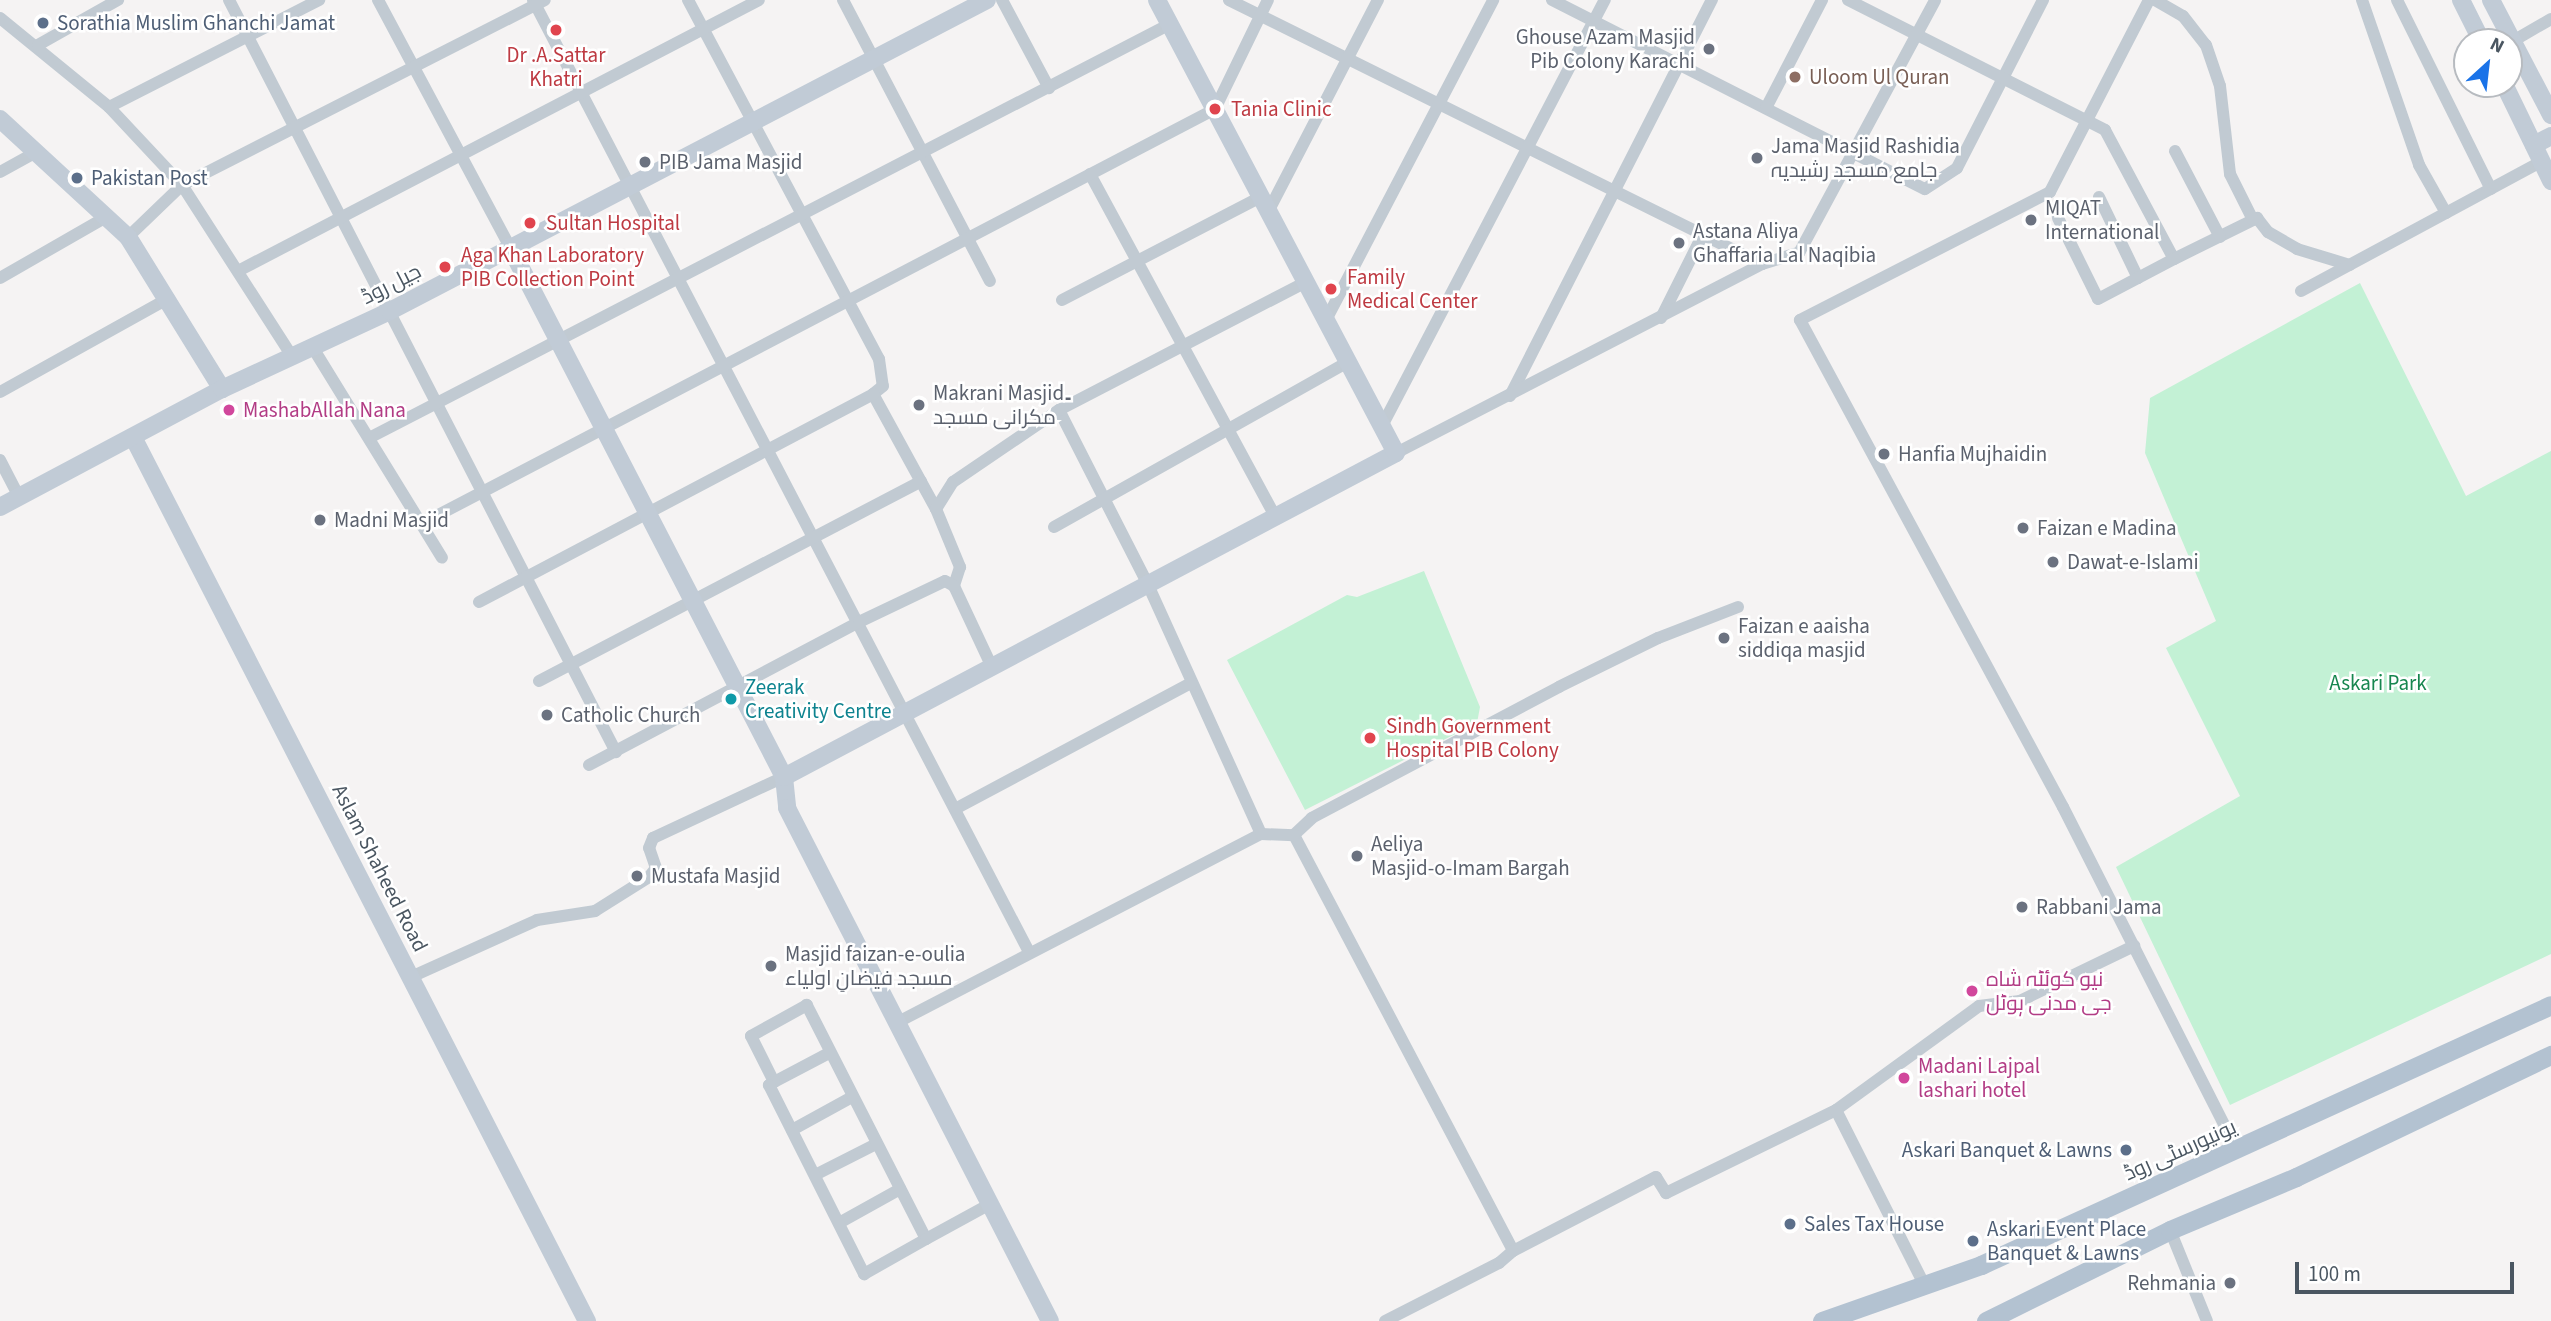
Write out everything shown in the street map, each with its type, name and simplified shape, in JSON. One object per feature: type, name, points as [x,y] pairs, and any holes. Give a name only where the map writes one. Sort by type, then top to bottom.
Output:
[{"type":"main road","name":"یونیورسٹی روڈ","points":[[1822,1321],[1981,1265],[2551,1005]]},
{"type":"main road","points":[[1986,1321],[2170,1230],[2296,1177],[2551,1055]]},
{"type":"street","points":[[38,45],[118,0]]},
{"type":"street","points":[[229,0],[297,126],[616,752]]},
{"type":"street","points":[[109,107],[320,0]]},
{"type":"street","points":[[378,0],[606,427],[784,778],[787,808],[1050,1321]]},
{"type":"street","points":[[479,602],[873,394],[883,386],[879,359],[752,125],[688,0]]},
{"type":"street","points":[[238,271],[759,0]]},
{"type":"street","points":[[843,0],[990,281]]},
{"type":"street","name":"جیل روڈ","points":[[0,507],[222,389],[390,311],[632,184],[752,125],[987,0]]},
{"type":"street","points":[[1002,0],[1049,88]]},
{"type":"street","points":[[1157,0],[1396,453]]},
{"type":"street","points":[[1230,0],[1762,264]]},
{"type":"street","points":[[421,524],[1214,109],[1268,0]]},
{"type":"street","points":[[1062,300],[1137,260],[1265,204],[1378,0]]},
{"type":"street","points":[[1326,320],[1493,0]]},
{"type":"street","points":[[1552,0],[1925,189],[1956,168],[2043,0]]},
{"type":"street","points":[[1382,426],[1605,0]]},
{"type":"street","points":[[1510,396],[1712,0]]},
{"type":"street","points":[[1766,108],[1822,0]]},
{"type":"street","points":[[1848,0],[2105,130],[2174,260]]},
{"type":"street","points":[[411,977],[537,920],[595,911],[649,877],[656,868],[649,848],[653,838],[784,778],[905,712],[1149,587],[1396,453],[1762,264],[1799,253],[1935,0]]},
{"type":"street","points":[[2149,0],[2050,192],[1800,320],[2134,946],[2237,1150]]},
{"type":"street","points":[[2155,0],[2183,16],[2206,45],[2220,86],[2230,174],[2253,220]]},
{"type":"street","points":[[2362,0],[2418,164],[2446,213]]},
{"type":"street","points":[[2397,0],[2491,189]]},
{"type":"street","points":[[2461,0],[2475,28]]},
{"type":"street","points":[[2491,0],[2506,28]]},
{"type":"street","points":[[128,237],[182,185],[538,2],[581,92],[681,277],[1029,953]]},
{"type":"street","points":[[2523,35],[2551,19]]},
{"type":"street","points":[[0,35],[5,21],[38,45],[109,107],[182,185],[293,358]]},
{"type":"street","points":[[369,438],[1170,24]]},
{"type":"street","points":[[2523,60],[2551,115]]},
{"type":"street","points":[[2511,98],[2551,181]]},
{"type":"street","points":[[0,119],[38,151],[128,237],[169,298],[222,389]]},
{"type":"street","points":[[2301,291],[2491,189],[2538,153],[2551,136]]},
{"type":"street","points":[[0,172],[38,151]]},
{"type":"street","points":[[2175,151],[2220,237]]},
{"type":"street","points":[[1090,174],[1276,518]]},
{"type":"street","points":[[2098,197],[2138,278]]},
{"type":"street","points":[[0,278],[108,216]]},
{"type":"street","points":[[2058,218],[2098,299],[2257,218],[2268,232],[2297,249],[2350,265]]},
{"type":"street","points":[[1661,318],[1703,234]]},
{"type":"street","points":[[936,509],[953,482],[1059,410],[1306,282]]},
{"type":"street","points":[[0,392],[169,298]]},
{"type":"street","points":[[313,348],[442,558]]},
{"type":"street","points":[[1055,527],[1348,362]]},
{"type":"street","points":[[873,394],[936,509],[960,568],[954,586]]},
{"type":"street","points":[[1059,410],[1149,587],[1261,834]]},
{"type":"street","name":"Aslam Shaheed Road","points":[[133,436],[587,1321]]},
{"type":"street","points":[[0,460],[19,497]]},
{"type":"street","points":[[539,681],[921,481]]},
{"type":"street","points":[[589,765],[859,622],[945,581],[954,586],[992,667]]},
{"type":"street","points":[[898,1021],[1261,834],[1294,835],[1312,818],[1559,687],[1658,639],[1738,607]]},
{"type":"street","points":[[955,809],[1191,683]]},
{"type":"street","points":[[1294,835],[1513,1251]]},
{"type":"street","points":[[1385,1321],[1499,1264],[1513,1251],[1656,1177],[1666,1193],[1836,1110],[1979,1006],[2020,1001],[2134,946]]},
{"type":"street","points":[[774,1082],[751,1037],[807,1005],[926,1240]]},
{"type":"street","points":[[829,1053],[769,1085],[864,1274],[990,1204]]},
{"type":"street","points":[[792,1130],[852,1097]]},
{"type":"street","points":[[1836,1110],[1924,1284]]},
{"type":"street","points":[[815,1175],[876,1144]]},
{"type":"street","points":[[839,1223],[900,1189]]},
{"type":"street","points":[[2170,1230],[2207,1321]]},
{"type":"green space","name":"Askari Park","points":[[2360,283],[2466,496],[2551,451],[2551,954],[2230,1105],[2116,867],[2240,796],[2166,648],[2216,621],[2145,453],[2150,398]]},
{"type":"green space","points":[[1424,571],[1480,707],[1477,723],[1305,810],[1227,660],[1347,595],[1357,597]]},
{"type":"place","name":"Sorathia Muslim Ghanchi Jamat","points":[[43,23]]},
{"type":"place","name":"Dr .A.Sattar Khatri","points":[[556,30]]},
{"type":"place","name":"Ghouse Azam Masjid Pib Colony Karachi","points":[[1709,49]]},
{"type":"place","name":"Uloom Ul Quran","points":[[1795,77]]},
{"type":"place","name":"Tania Clinic","points":[[1215,109]]},
{"type":"place","name":"Jama Masjid Rashidia جامع مسجد رشیدیہ","points":[[1757,158]]},
{"type":"place","name":"PIB Jama Masjid","points":[[645,162]]},
{"type":"place","name":"Pakistan Post","points":[[77,178]]},
{"type":"place","name":"MIQAT International","points":[[2031,220]]},
{"type":"place","name":"Sultan Hospital","points":[[530,223]]},
{"type":"place","name":"Astana Aliya Ghaffaria Lal Naqibia","points":[[1679,243]]},
{"type":"place","name":"Aga Khan Laboratory PIB Collection Point","points":[[445,267]]},
{"type":"place","name":"Family Medical Center","points":[[1331,289]]},
{"type":"place","name":"Makrani Masjid۔ مکرانی مسجد","points":[[919,405]]},
{"type":"place","name":"MashabAllah Nana","points":[[229,410]]},
{"type":"place","name":"Hanfia Mujhaidin","points":[[1884,454]]},
{"type":"place","name":"Madni Masjid","points":[[320,520]]},
{"type":"place","name":"Faizan e Madina","points":[[2023,528]]},
{"type":"place","name":"Dawat-e-Islami","points":[[2053,562]]},
{"type":"place","name":"Faizan e aaisha siddiqa masjid","points":[[1724,638]]},
{"type":"place","name":"Zeerak Creativity Centre","points":[[731,699]]},
{"type":"place","name":"Catholic Church","points":[[547,715]]},
{"type":"place","name":"Sindh Government Hospital PIB Colony","points":[[1370,738]]},
{"type":"place","name":"Aeliya Masjid-o-Imam Bargah","points":[[1357,856]]},
{"type":"place","name":"Mustafa Masjid","points":[[637,876]]},
{"type":"place","name":"Rabbani Jama","points":[[2022,907]]},
{"type":"place","name":"Masjid faizan-e-oulia مسجد فیضانِ اولیاء","points":[[771,966]]},
{"type":"place","name":"نیو کوئٹہ شاہ جی مدنی ہوٹل","points":[[1972,991]]},
{"type":"place","name":"Madani Lajpal lashari hotel","points":[[1904,1078]]},
{"type":"place","name":"Askari Banquet & Lawns","points":[[2126,1150]]},
{"type":"place","name":"Sales Tax House","points":[[1790,1224]]},
{"type":"place","name":"Askari Event Place Banquet & Lawns","points":[[1973,1241]]},
{"type":"place","name":"Rehmania","points":[[2230,1283]]}]
